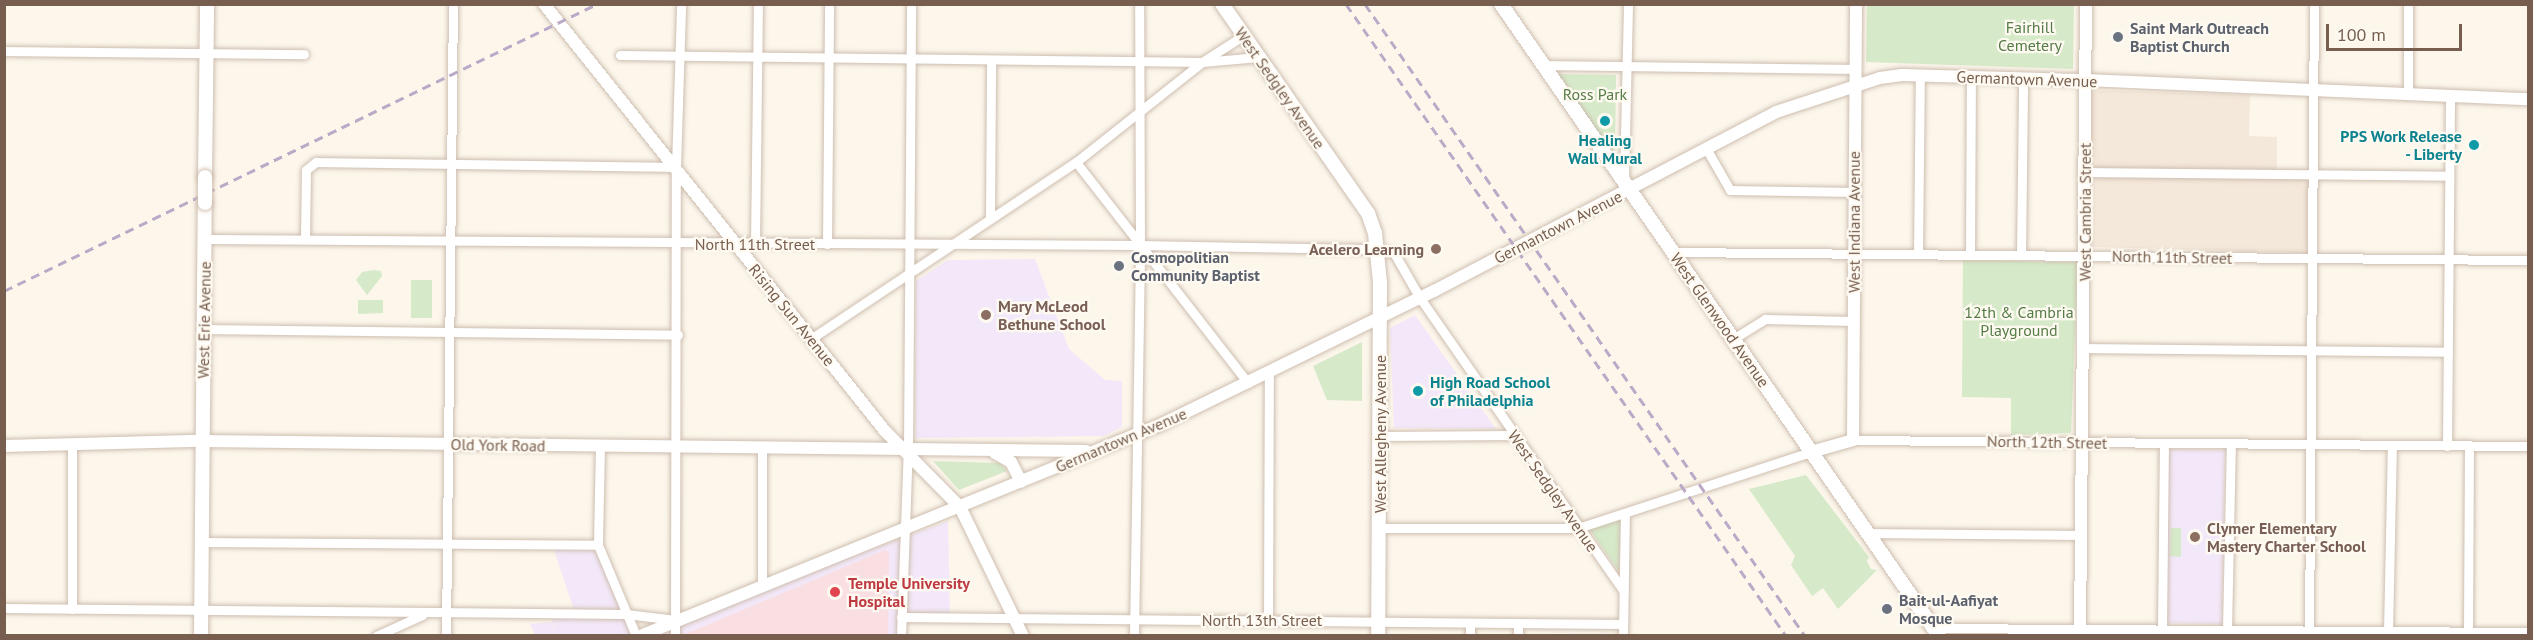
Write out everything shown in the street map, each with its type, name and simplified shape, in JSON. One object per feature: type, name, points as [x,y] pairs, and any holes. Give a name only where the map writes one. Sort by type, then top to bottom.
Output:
[{"type":"main road","name":"West Erie Avenue","points":[[201,636],[207,4]]},
{"type":"main road","name":"West Sedgley Avenue","points":[[1222,4],[1368,213],[1375,233]]},
{"type":"main road","name":"West Glenwood Avenue","points":[[1500,4],[1936,632]]},
{"type":"main road","name":"West Allegheny Avenue","points":[[1375,233],[1378,249],[1382,436],[1378,636]]},
{"type":"street","points":[[446,636],[453,4]]},
{"type":"street","name":"Rising Sun Avenue","points":[[544,4],[885,431],[908,450],[960,507],[1023,636]]},
{"type":"street","points":[[675,636],[678,447],[676,167],[681,4]]},
{"type":"street","points":[[755,244],[758,4]]},
{"type":"street","points":[[827,244],[829,4]]},
{"type":"street","points":[[901,636],[908,450],[911,4]]},
{"type":"street","points":[[1134,636],[1140,245],[1139,4]]},
{"type":"street","points":[[1627,187],[1628,4]]},
{"type":"street","name":"West Indiana Avenue","points":[[1853,440],[1856,4]]},
{"type":"street","name":"West Cambria Street","points":[[2080,632],[2086,4]]},
{"type":"street","points":[[2309,633],[2314,4]]},
{"type":"street","points":[[2408,4],[2408,93]]},
{"type":"street","points":[[812,338],[1076,162],[1202,62],[1244,35]]},
{"type":"street","points":[[4,51],[304,54]]},
{"type":"street","points":[[620,56],[1202,62],[1259,57]]},
{"type":"street","points":[[990,219],[991,60]]},
{"type":"street","points":[[1542,65],[1855,69]]},
{"type":"street","points":[[1918,254],[1920,75]]},
{"type":"street","name":"Germantown Avenue","points":[[638,636],[1136,435],[1269,373],[1420,298],[1627,187],[1707,150],[1785,108],[1855,85],[1890,76],[1920,75],[2529,99]]},
{"type":"street","points":[[1970,255],[1971,77]]},
{"type":"street","points":[[2021,255],[2023,79]]},
{"type":"street","points":[[2447,446],[2450,95]]},
{"type":"street","points":[[1707,150],[1730,189],[1855,192]]},
{"type":"street","points":[[1076,162],[1248,383]]},
{"type":"street","points":[[305,239],[306,170],[310,164],[676,167]]},
{"type":"street","points":[[2085,172],[2449,176]]},
{"type":"street","name":"North 11th Street","points":[[205,239],[909,246],[1140,245],[1378,249]]},
{"type":"street","name":"West Sedgley Avenue","points":[[1378,249],[1394,253],[1420,298],[1624,591]]},
{"type":"street","name":"North 11th Street","points":[[1672,252],[2529,260]]},
{"type":"street","points":[[1733,339],[1765,319],[1854,321]]},
{"type":"street","points":[[204,329],[678,335]]},
{"type":"street","points":[[2084,348],[2448,352]]},
{"type":"street","points":[[1268,620],[1269,373]]},
{"type":"street","points":[[1382,436],[1514,435]]},
{"type":"street","name":"North 12th Street","points":[[1380,528],[1578,528],[1853,440],[2529,446]]},
{"type":"street","name":"Old York Road","points":[[4,446],[203,441],[991,452],[1100,450]]},
{"type":"street","points":[[2155,632],[2164,443]]},
{"type":"street","points":[[2227,630],[2231,443]]},
{"type":"street","points":[[72,444],[72,609]]},
{"type":"street","points":[[2388,632],[2392,445]]},
{"type":"street","points":[[600,446],[598,545],[626,614],[638,636]]},
{"type":"street","points":[[2468,632],[2469,446]]},
{"type":"street","points":[[762,448],[762,587]]},
{"type":"street","points":[[991,452],[1011,462],[1021,482]]},
{"type":"street","points":[[1623,636],[1625,513]]},
{"type":"street","points":[[1868,533],[2081,535]]},
{"type":"street","points":[[202,542],[447,541],[598,545]]},
{"type":"street","points":[[4,608],[626,614],[676,620]]},
{"type":"street","points":[[376,636],[427,613]]},
{"type":"street","name":"North 13th Street","points":[[901,617],[1623,624]]},
{"type":"street","points":[[1470,623],[1470,636]]},
{"type":"street","points":[[1518,623],[1518,636]]},
{"type":"street","points":[[1564,623],[1564,636]]},
{"type":"street","points":[[1936,632],[2195,633],[2227,630],[2243,633],[2427,634],[2529,632]]},
{"type":"shaded area","points":[[2091,90],[2250,95],[2249,136],[2277,137],[2277,179],[2310,180],[2308,253],[2092,247]]},
{"type":"shaded area","name":"Mary McLeod Bethune School","points":[[1035,259],[1069,349],[1105,380],[1122,381],[1122,427],[1104,436],[915,438],[916,281],[948,260]]},
{"type":"shaded area","name":"High Road School of Philadelphia","points":[[1415,315],[1496,429],[1394,428],[1390,328]]},
{"type":"shaded area","name":"Clymer Elementary Mastery Charter School","points":[[2167,449],[2225,450],[2222,624],[2164,623]]},
{"type":"shaded area","points":[[948,521],[950,617],[901,617],[901,635],[640,636]]},
{"type":"shaded area","points":[[552,544],[598,545],[636,635],[535,635],[530,624],[551,622],[556,633],[549,614],[575,613]]},
{"type":"shaded area","name":"Temple University Hospital","points":[[885,550],[889,552],[888,635],[683,635]]},
{"type":"green space","name":"Fairhill Cemetery","points":[[1867,5],[2074,5],[2073,69],[1866,62]]},
{"type":"green space","name":"Ross Park","points":[[1558,74],[1616,75],[1615,158]]},
{"type":"green space","name":"12th & Cambria Playground","points":[[1963,260],[2078,262],[2071,433],[2011,435],[2011,398],[1962,397]]},
{"type":"green space","points":[[381,271],[382,276],[367,295],[356,280],[362,272]]},
{"type":"green space","points":[[411,280],[432,280],[432,318],[411,318]]},
{"type":"green space","points":[[358,300],[383,300],[383,313],[358,314]]},
{"type":"green space","points":[[1362,342],[1362,401],[1327,400],[1313,366]]},
{"type":"green space","points":[[933,461],[1000,463],[1007,471],[959,490]]},
{"type":"green space","points":[[1806,475],[1869,557],[1867,561],[1871,569],[1877,570],[1838,609],[1823,588],[1812,596],[1791,565],[1795,556],[1749,489]]},
{"type":"green space","points":[[1621,516],[1619,572],[1588,527]]},
{"type":"green space","points":[[2171,528],[2181,528],[2181,557],[2170,556]]},
{"type":"railway","points":[[4,291],[597,4]]},
{"type":"railway","points":[[1346,4],[1786,636]]},
{"type":"railway","points":[[1365,4],[1805,636]]},
{"type":"place","name":"Saint Mark Outreach Baptist Church","points":[[2118,37]]},
{"type":"place","name":"Healing Wall Mural","points":[[1605,121]]},
{"type":"place","name":"PPS Work Release - Liberty","points":[[2474,145]]},
{"type":"place","name":"Acelero Learning","points":[[1436,249]]},
{"type":"place","name":"Cosmopolitian Community Baptist","points":[[1119,266]]},
{"type":"place","name":"Mary McLeod Bethune School","points":[[986,315]]},
{"type":"place","name":"High Road School of Philadelphia","points":[[1418,391]]},
{"type":"place","name":"Clymer Elementary Mastery Charter School","points":[[2195,537]]},
{"type":"place","name":"Temple University Hospital","points":[[835,592]]},
{"type":"place","name":"Bait-ul-Aafiyat Mosque","points":[[1887,609]]}]
